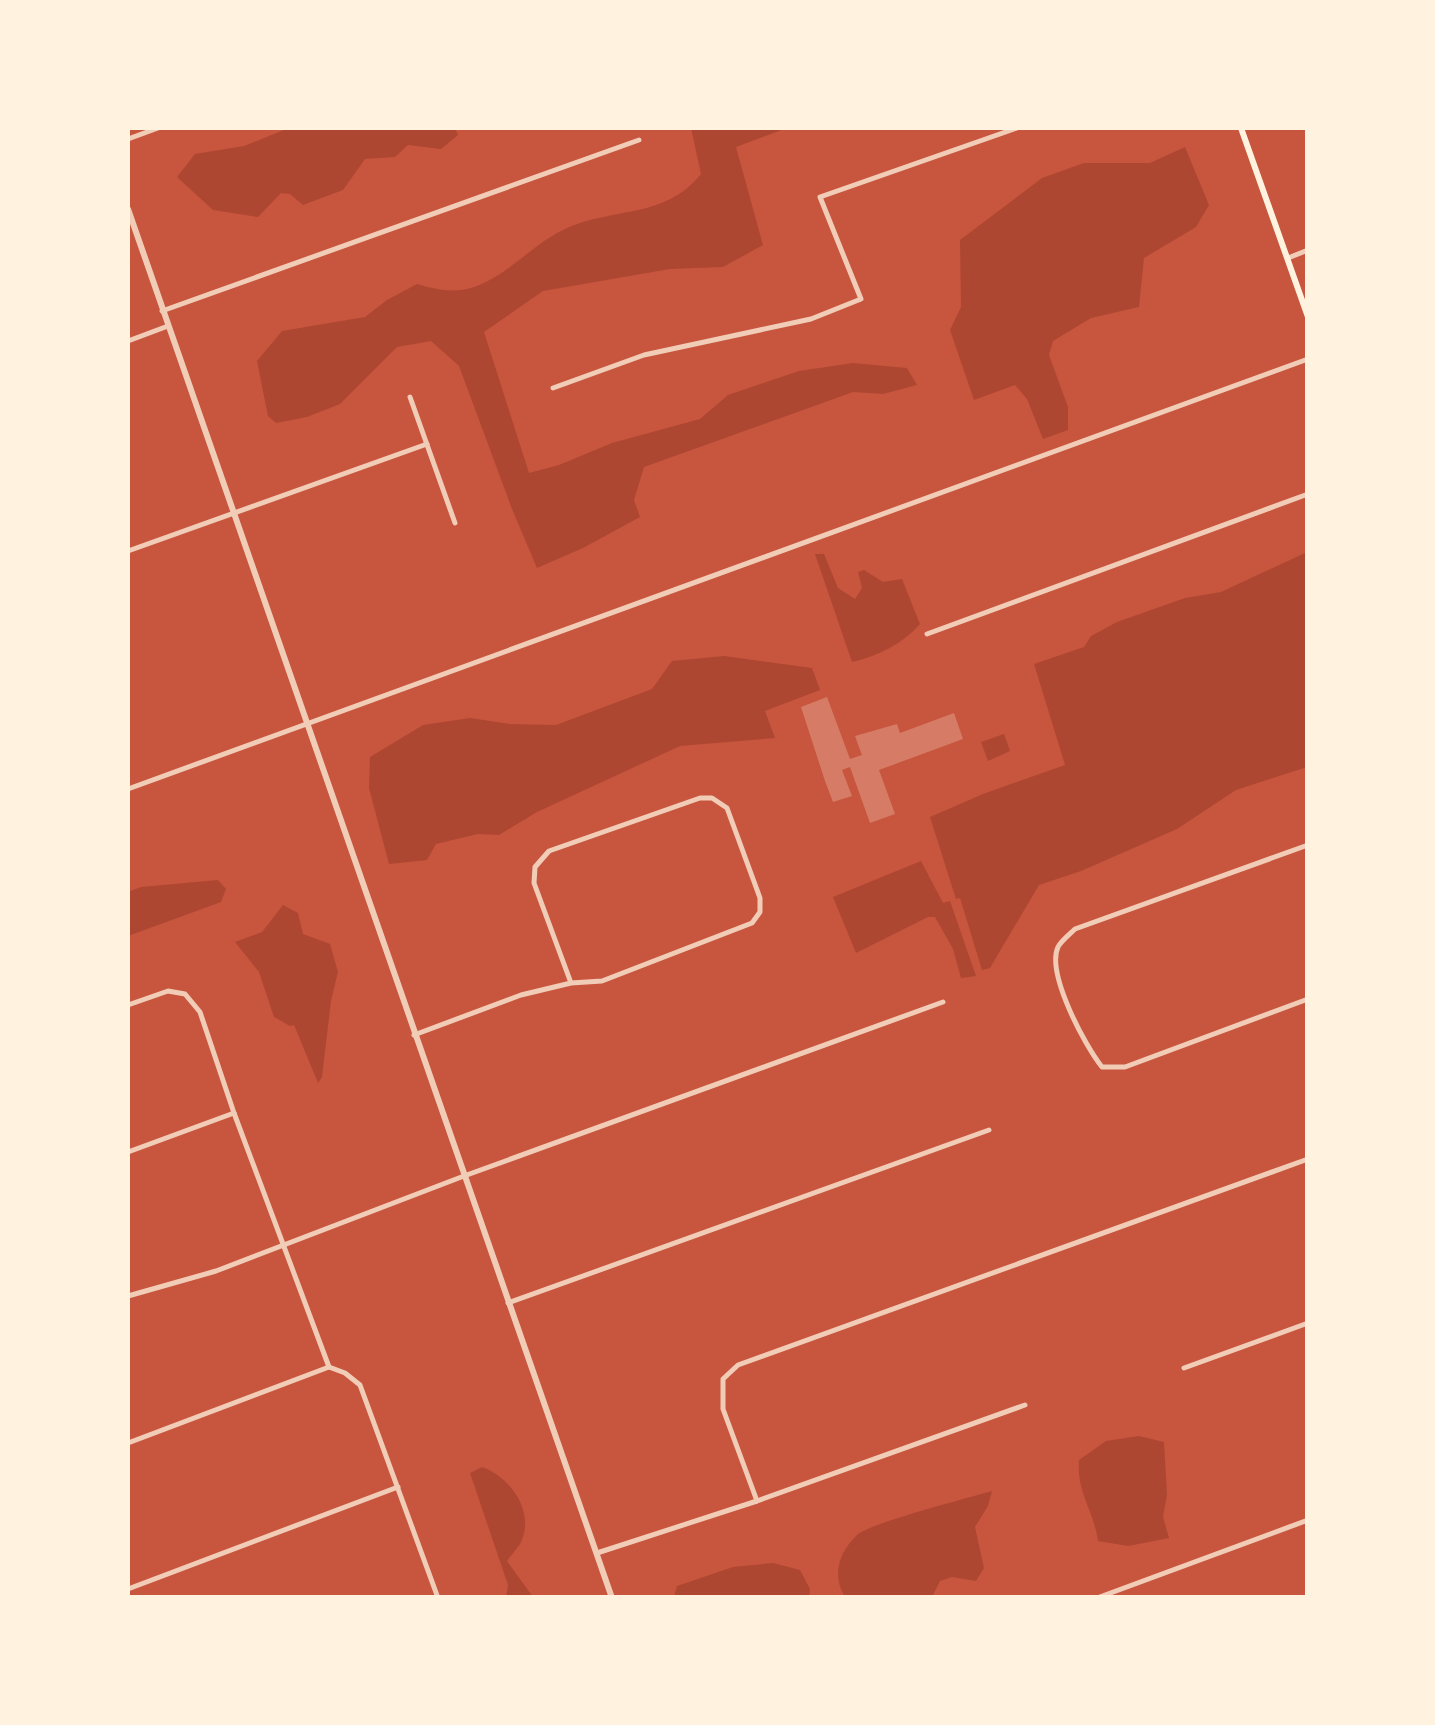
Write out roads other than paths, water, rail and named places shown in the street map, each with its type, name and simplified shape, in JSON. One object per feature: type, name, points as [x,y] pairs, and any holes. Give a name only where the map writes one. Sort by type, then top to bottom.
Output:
[{"type":"main road","points":[[1241,128],[1308,317]]},
{"type":"street","points":[[128,139],[158,128]]},
{"type":"street","points":[[553,388],[644,354],[811,318],[862,299],[820,197],[1017,128]]},
{"type":"street","points":[[162,311],[639,140]]},
{"type":"street","points":[[128,209],[612,1598]]},
{"type":"street","points":[[1288,258],[1308,250]]},
{"type":"street","points":[[128,341],[168,326]]},
{"type":"street","points":[[128,790],[1308,359]]},
{"type":"street","points":[[410,397],[455,523]]},
{"type":"street","points":[[128,551],[427,444]]},
{"type":"street","points":[[927,634],[1308,494]]},
{"type":"street","points":[[414,1034],[521,995],[571,983],[602,981],[752,923],[760,912],[760,898],[726,808],[712,798],[700,798],[549,851],[535,868],[534,883],[571,983]]},
{"type":"street","points":[[1308,845],[1075,929],[1058,946],[1055,967],[1086,1047],[1102,1068],[1124,1067],[1308,1000]]},
{"type":"street","points":[[128,1005],[168,991],[185,994],[200,1012],[329,1367]]},
{"type":"street","points":[[128,1296],[216,1271],[464,1176],[943,1002]]},
{"type":"street","points":[[128,1152],[234,1113]]},
{"type":"street","points":[[508,1303],[989,1130]]},
{"type":"street","points":[[758,1501],[723,1409],[723,1379],[738,1366],[1308,1158]]},
{"type":"street","points":[[1184,1368],[1308,1324]]},
{"type":"street","points":[[128,1443],[329,1367],[345,1373],[360,1385],[438,1594]]},
{"type":"street","points":[[597,1553],[758,1501],[1025,1406]]},
{"type":"street","points":[[128,1588],[398,1487]]},
{"type":"street","points":[[1097,1598],[1308,1520]]}]
